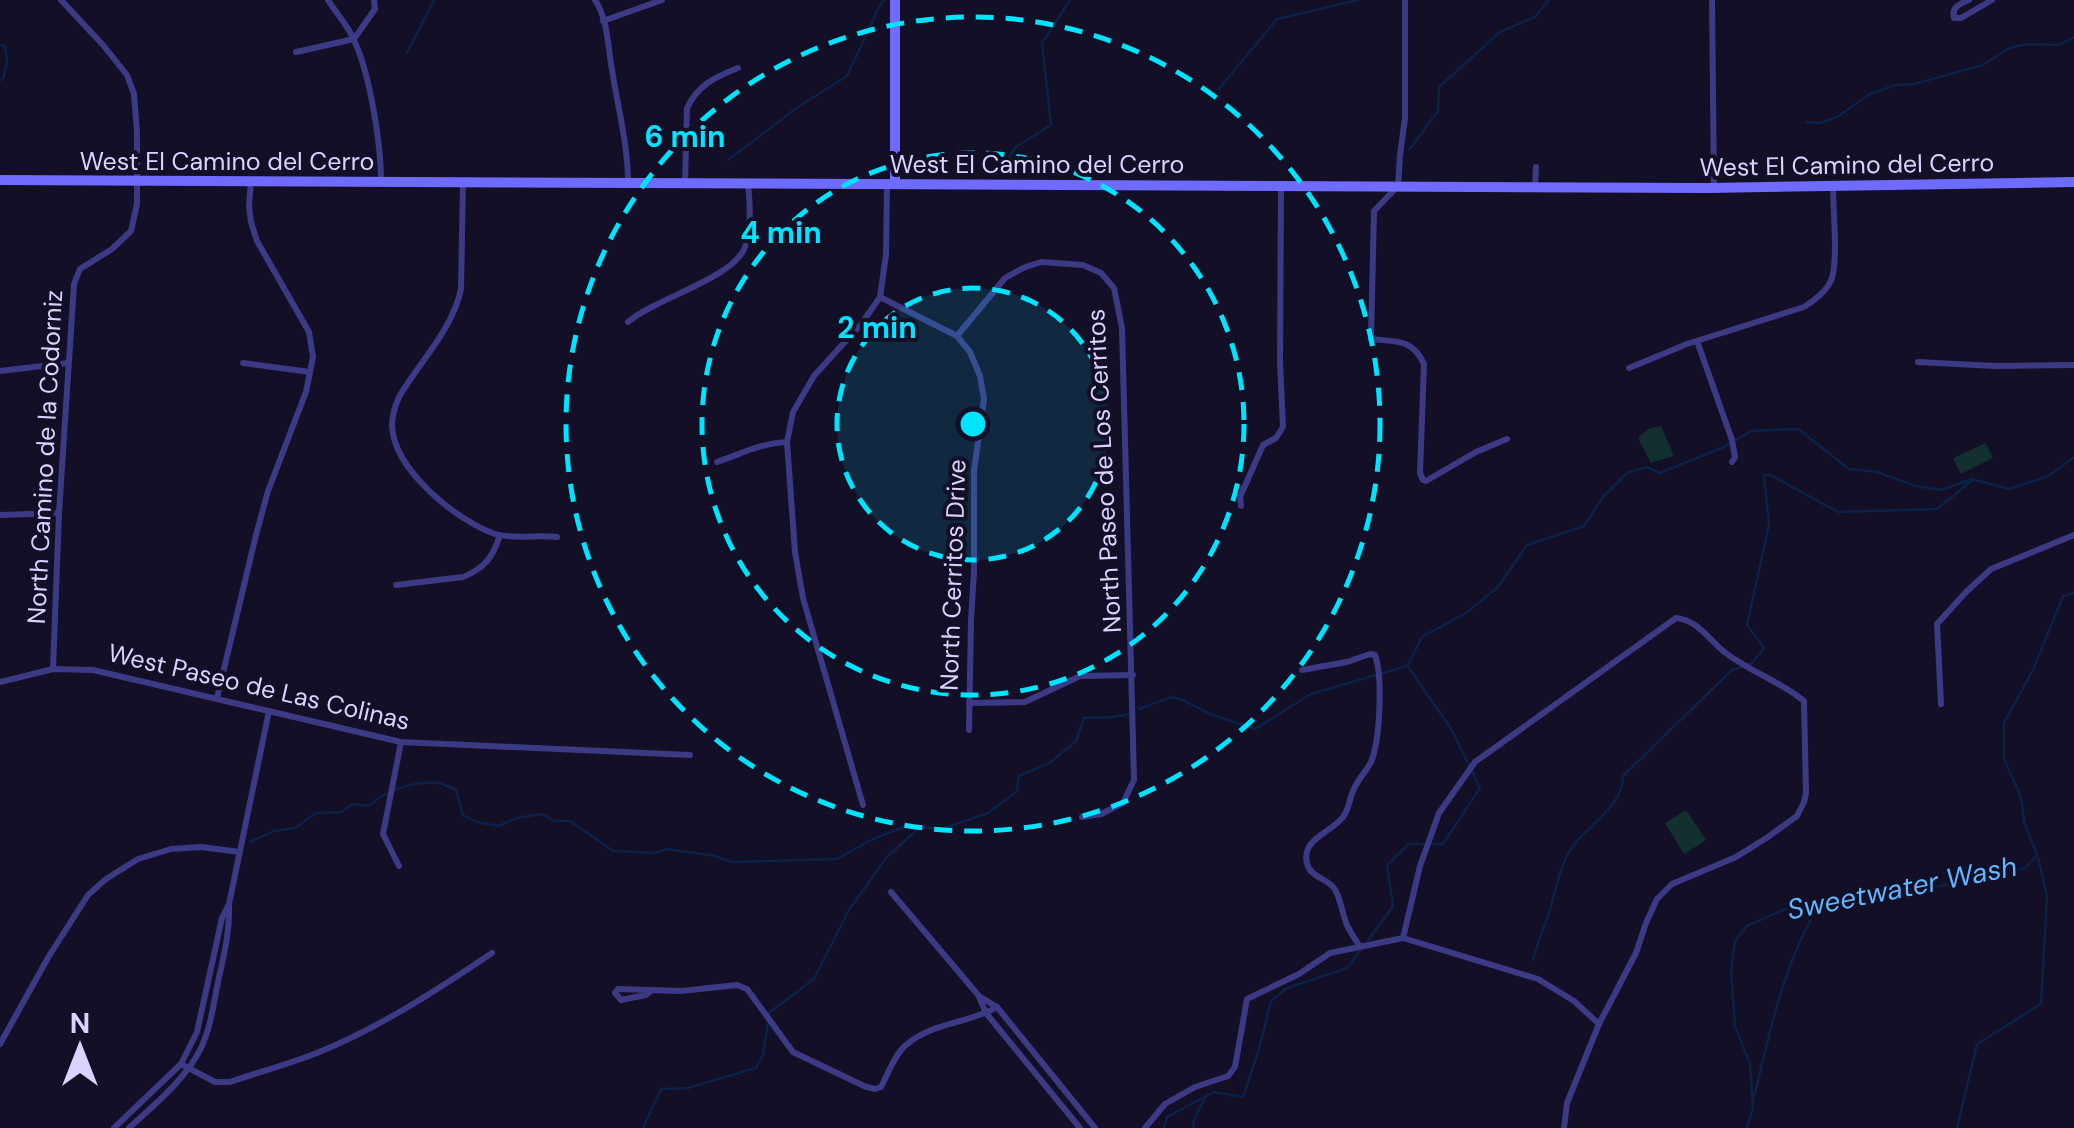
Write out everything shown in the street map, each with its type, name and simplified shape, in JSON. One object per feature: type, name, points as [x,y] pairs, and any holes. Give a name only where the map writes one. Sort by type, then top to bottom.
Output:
[{"type":"street","name":"North Camino de la Codorniz","points":[[53,669],[74,284],[80,269],[112,249],[131,231],[137,204],[136,113],[131,84],[112,56],[61,0]]},
{"type":"street","points":[[328,0],[354,38],[376,125],[381,181]]},
{"type":"street","points":[[296,52],[354,38],[375,9],[374,0]]},
{"type":"street","points":[[595,0],[602,14],[628,160],[628,182]]},
{"type":"street","points":[[603,21],[662,0]]},
{"type":"street","points":[[862,805],[804,598],[795,552],[788,442],[794,412],[814,376],[862,323],[880,296],[891,184],[896,0]]},
{"type":"street","points":[[1405,0],[1406,118],[1398,186],[1374,211],[1371,338],[1408,343],[1424,364],[1420,476],[1426,481],[1507,439]]},
{"type":"street","points":[[1712,0],[1714,188]]},
{"type":"street","points":[[1968,0],[1954,8],[1954,18],[1992,0]]},
{"type":"street","points":[[685,183],[686,108],[708,81],[738,68]]},
{"type":"street","points":[[1534,187],[1536,167]]},
{"type":"street","name":"West El Camino del Cerro","points":[[0,180],[1714,188],[2074,182]]},
{"type":"street","points":[[218,698],[268,491],[306,392],[313,358],[309,332],[257,241],[249,206],[251,181]]},
{"type":"street","points":[[463,182],[458,303],[442,334],[399,396],[392,425],[398,451],[406,465],[455,514],[500,536],[557,538]]},
{"type":"street","points":[[628,322],[640,311],[735,262],[747,244],[748,183]]},
{"type":"street","points":[[1241,506],[1240,498],[1262,444],[1276,438],[1283,427],[1281,186]]},
{"type":"street","points":[[1629,368],[1697,340],[1804,308],[1822,292],[1831,281],[1832,272],[1833,186]]},
{"type":"street","name":"North Paseo de Los Cerritos","points":[[957,336],[1005,278],[1041,262],[1083,265],[1100,273],[1114,288],[1122,328],[1134,780],[1123,803],[1082,818]]},
{"type":"street","points":[[880,296],[957,336]]},
{"type":"street","name":"North Cerritos Drive","points":[[957,336],[976,364],[984,400],[974,471],[969,730]]},
{"type":"street","points":[[1697,340],[1732,440],[1732,462]]},
{"type":"street","points":[[1918,362],[2074,365]]},
{"type":"street","points":[[0,371],[68,363]]},
{"type":"street","points":[[244,363],[310,372]]},
{"type":"street","points":[[716,462],[765,443],[788,442]]},
{"type":"street","points":[[0,515],[59,512]]},
{"type":"street","points":[[1941,704],[1937,624],[1991,569],[2074,535]]},
{"type":"street","points":[[396,585],[472,573],[487,564],[500,536]]},
{"type":"street","points":[[1403,938],[1420,866],[1439,814],[1475,762],[1676,618],[1696,625],[1738,663],[1791,690],[1804,702],[1806,793],[1797,816],[1736,857],[1672,884],[1657,900],[1636,952],[1599,1024],[1567,1104],[1564,1128]]},
{"type":"street","points":[[1302,670],[1370,654],[1375,655],[1380,667],[1376,750],[1372,761],[1352,791],[1344,816],[1312,842],[1306,852],[1307,866],[1334,889],[1359,945]]},
{"type":"street","name":"West Paseo de Las Colinas","points":[[0,682],[53,669],[93,670],[401,742],[690,755]]},
{"type":"street","points":[[969,702],[1026,702],[1080,676],[1132,676]]},
{"type":"street","points":[[128,1128],[200,1050],[208,1030],[230,921],[229,904],[269,711]]},
{"type":"street","points":[[399,866],[382,834],[401,742]]},
{"type":"street","points":[[0,1044],[49,956],[88,896],[106,879],[138,859],[170,849],[201,847],[240,852]]},
{"type":"street","points":[[891,892],[979,996],[996,1007],[1095,1128]]},
{"type":"street","points":[[1145,1128],[1166,1104],[1196,1087],[1228,1076],[1235,1066],[1248,999],[1299,974],[1330,952],[1359,945],[1403,938],[1538,978],[1574,1000],[1599,1024]]},
{"type":"street","points":[[184,1066],[214,1082],[230,1082],[316,1053],[358,1034],[492,953]]},
{"type":"street","points":[[651,991],[622,1000],[615,994],[618,989],[628,988],[699,990],[737,985],[747,989],[794,1052],[874,1089],[881,1087],[904,1046],[930,1030],[986,1014],[996,1007]]},
{"type":"street","points":[[979,996],[986,1014],[1080,1128]]},
{"type":"street","points":[[114,1128],[184,1066]]},
{"type":"green space","points":[[1661,426],[1674,456],[1651,463],[1638,438],[1648,429]]},
{"type":"green space","points":[[1986,443],[1993,458],[1961,474],[1953,458]]},
{"type":"green space","points":[[1686,810],[1706,840],[1684,854],[1665,823]]},
{"type":"waterway","points":[[407,53],[434,0]]},
{"type":"waterway","points":[[728,160],[847,76],[885,0]]},
{"type":"waterway","points":[[1003,166],[1016,147],[1051,125],[1042,43],[1070,0]]},
{"type":"waterway","points":[[1219,89],[1277,19],[1358,0]]},
{"type":"waterway","points":[[1409,150],[1438,111],[1439,87],[1500,32],[1535,17],[1549,0]]},
{"type":"waterway","points":[[1806,122],[1820,123],[1837,117],[1870,94],[1896,85],[1914,84],[1983,65],[2009,48],[2059,45],[2074,37]]},
{"type":"waterway","points":[[0,45],[5,46],[7,61],[0,80]]},
{"type":"waterway","points":[[1139,709],[1171,697],[1255,729],[1311,694],[1407,666],[1422,637],[1466,613],[1498,587],[1527,545],[1584,526],[1602,498],[1627,473],[1647,467],[1660,473],[1724,447],[1751,431],[1798,429],[1849,469],[1877,472],[1916,486],[1942,490],[1972,479],[2009,489],[2049,476],[2074,457]]},
{"type":"waterway","points":[[1533,960],[1565,860],[1575,843],[1613,804],[1623,776],[1732,670],[1752,663],[1764,648],[1747,625],[1769,525],[1764,476],[1769,474],[1838,512],[1937,509],[1974,479]]},
{"type":"waterway","name":"Sweetwater Wash","points":[[1747,1128],[1753,1108],[1750,1064],[1735,1026],[1731,970],[1735,941],[1747,926],[1783,910],[1935,887],[2025,868],[2037,855],[2024,822],[2021,797],[2004,759],[2004,723],[2033,670],[2063,596],[2074,593]]},
{"type":"waterway","points":[[1367,942],[1393,906],[1387,865],[1409,844],[1443,844],[1480,788],[1452,730],[1409,668]]},
{"type":"waterway","points":[[250,842],[274,831],[295,828],[316,813],[341,812],[353,804],[369,806],[392,791],[431,782],[456,790],[463,815],[476,822],[499,826],[516,818],[542,814],[555,821],[570,821],[613,851],[654,853],[667,849],[732,862],[837,859],[907,826],[942,829],[988,813],[1017,791],[1019,776],[1051,762],[1076,741],[1084,718],[1129,714]]},
{"type":"waterway","points":[[769,1015],[814,979],[849,910],[887,857],[918,829]]},
{"type":"waterway","points":[[1957,1128],[1977,1044],[2041,1004],[2047,896],[2038,858]]},
{"type":"waterway","points":[[1754,1097],[1788,972],[1821,902]]},
{"type":"waterway","points":[[1164,1128],[1167,1117],[1214,1092],[1243,1097],[1271,1001],[1287,988],[1347,968],[1362,948]]},
{"type":"waterway","points":[[643,1128],[661,1089],[688,1088],[756,1068],[763,1054],[768,1023]]},
{"type":"waterway","points":[[1194,1128],[1205,1097]]}]
